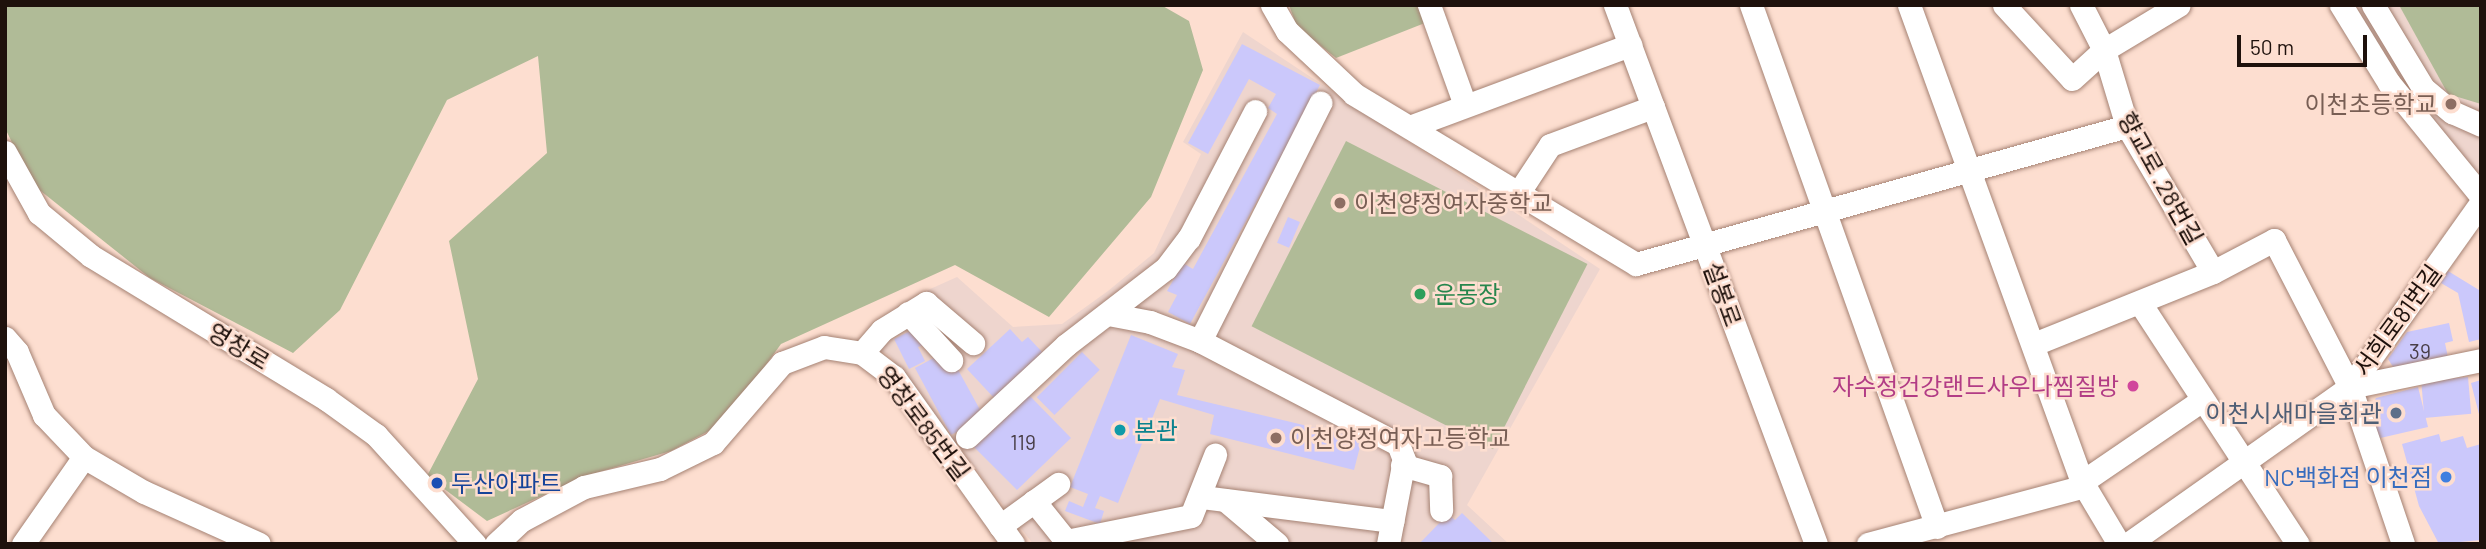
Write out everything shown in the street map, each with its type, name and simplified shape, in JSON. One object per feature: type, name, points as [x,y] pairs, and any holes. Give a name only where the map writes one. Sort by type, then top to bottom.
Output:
[{"type":"street","points":[[1272,5],[1287,31],[1354,94],[1412,126],[1636,264],[1826,208],[2127,126]]},
{"type":"street","points":[[1429,5],[1465,105]]},
{"type":"street","name":"설봉로","points":[[1615,5],[1816,544]]},
{"type":"street","points":[[1909,5],[2084,484],[2119,544]]},
{"type":"street","points":[[2004,5],[2072,79],[2104,50],[2179,5]]},
{"type":"street","name":"향교로 .28번길","points":[[2081,5],[2104,50],[2127,126],[2213,272]]},
{"type":"street","points":[[2341,5],[2389,83],[2481,196]]},
{"type":"street","points":[[2373,5],[2423,88],[2452,112],[2481,124]]},
{"type":"street","points":[[1755,6],[1937,527]]},
{"type":"street","points":[[1412,126],[1630,45]]},
{"type":"street","points":[[1200,341],[1320,103]]},
{"type":"street","points":[[1519,192],[1550,145],[1653,107]]},
{"type":"street","points":[[967,437],[1066,345],[1108,314],[1180,252],[1255,111]]},
{"type":"street","name":"영창로","points":[[5,152],[39,213],[91,256],[326,399],[376,435],[475,544]]},
{"type":"street","name":"서희로81번길","points":[[2128,544],[2245,465],[2350,387],[2481,203]]},
{"type":"street","points":[[2034,344],[2213,272],[2274,240],[2350,387],[2403,544]]},
{"type":"street","points":[[2140,303],[2298,544]]},
{"type":"street","points":[[862,353],[882,330],[908,313],[932,304],[973,343]]},
{"type":"street","points":[[908,313],[951,360]]},
{"type":"street","points":[[1108,314],[1150,322],[1200,341],[1393,441],[1401,449],[1402,465],[1390,533],[1293,509],[1202,496]]},
{"type":"street","points":[[5,338],[17,352],[44,415],[83,457],[173,507],[258,544]]},
{"type":"street","name":"영창로85번길","points":[[496,544],[522,520],[584,487],[660,468],[713,443],[782,363],[804,350],[824,347],[862,353],[894,377],[1007,535]]},
{"type":"street","points":[[2350,387],[2481,360]]},
{"type":"street","points":[[1868,544],[2084,484],[2202,400]]},
{"type":"street","points":[[1034,501],[1066,541],[1191,516],[1202,496],[1215,455]]},
{"type":"street","points":[[23,544],[83,457]]},
{"type":"street","points":[[1402,465],[1440,476],[1441,510]]},
{"type":"street","points":[[1007,535],[1034,501],[1058,484]]},
{"type":"street","points":[[1225,500],[1277,544],[1293,509]]},
{"type":"shaded area","name":"이천초등학교","points":[[2352,5],[2481,5],[2481,182],[2363,27]]},
{"type":"shaded area","points":[[1243,32],[1600,269],[1467,505],[1509,544],[1033,544],[890,356],[860,338],[928,290],[957,277],[1013,327],[1062,324],[1108,291],[1154,253],[1201,154],[1183,142]]},
{"type":"green space","points":[[5,5],[1161,5],[1189,21],[1203,70],[1151,197],[1049,317],[955,265],[781,344],[724,423],[671,451],[585,476],[487,521],[427,476],[478,379],[449,241],[547,153],[538,56],[447,100],[340,310],[293,353],[150,278],[32,184],[5,128]]},
{"type":"green space","points":[[1289,5],[1424,5],[1430,21],[1336,58],[1297,27]]},
{"type":"green space","points":[[2399,5],[2481,5],[2481,104],[2448,94]]},
{"type":"green space","name":"운동장","points":[[1346,141],[1587,264],[1493,449],[1252,326]]},
{"type":"building","points":[[1242,44],[1320,85],[1190,324],[1168,312],[1177,295],[1167,291],[1183,263],[1193,269],[1277,114],[1268,108],[1276,94],[1249,79],[1208,154],[1188,143]]},
{"type":"building","points":[[1288,217],[1300,222],[1289,248],[1277,243]]},
{"type":"building","points":[[2448,271],[2479,290],[2481,339],[2469,342],[2458,293],[2441,283]]},
{"type":"building","points":[[2449,323],[2453,341],[2445,343],[2449,362],[2395,370],[2388,359],[2407,332]]},
{"type":"building","points":[[920,326],[928,343],[918,347],[925,361],[909,369],[894,339]]},
{"type":"building","points":[[1010,329],[1022,342],[1028,337],[1044,354],[995,399],[967,369]]},
{"type":"building","name":"본관","points":[[1131,335],[1178,354],[1172,367],[1185,370],[1177,395],[1362,439],[1354,470],[1210,434],[1214,415],[1160,399],[1118,503],[1100,496],[1095,508],[1104,511],[1100,524],[1065,511],[1069,501],[1083,507],[1088,494],[1070,487]]},
{"type":"building","points":[[1082,352],[1100,370],[1054,415],[1037,397]]},
{"type":"building","points":[[941,354],[956,366],[984,417],[951,435],[915,368]]},
{"type":"building","points":[[2468,377],[2471,414],[2424,418],[2421,381]]},
{"type":"building","points":[[2481,380],[2481,418],[2480,418],[2471,383]]},
{"type":"building","points":[[2418,387],[2428,427],[2376,439],[2369,410],[2376,398]]},
{"type":"building","points":[[1029,395],[1071,438],[1017,490],[974,447],[989,433],[984,428]]},
{"type":"building","name":"NC백화점 이천점","points":[[2439,434],[2441,442],[2463,436],[2467,448],[2481,444],[2481,540],[2439,544],[2419,506],[2402,444]]},
{"type":"building","points":[[1462,513],[1494,544],[1419,544],[1448,514],[1455,520]]},
{"type":"place","name":"이천초등학교","points":[[2451,104]]},
{"type":"place","name":"이천양정여자중학교","points":[[1340,203]]},
{"type":"place","name":"운동장","points":[[1420,294]]},
{"type":"place","name":"자수정건강랜드사우나찜질방","points":[[2133,386]]},
{"type":"place","name":"이천시새마을회관","points":[[2396,413]]},
{"type":"place","name":"본관","points":[[1120,430]]},
{"type":"place","name":"이천양정여자고등학교","points":[[1276,438]]},
{"type":"place","name":"NC백화점 이천점","points":[[2446,477]]},
{"type":"place","name":"두산아파트","points":[[437,483]]}]
